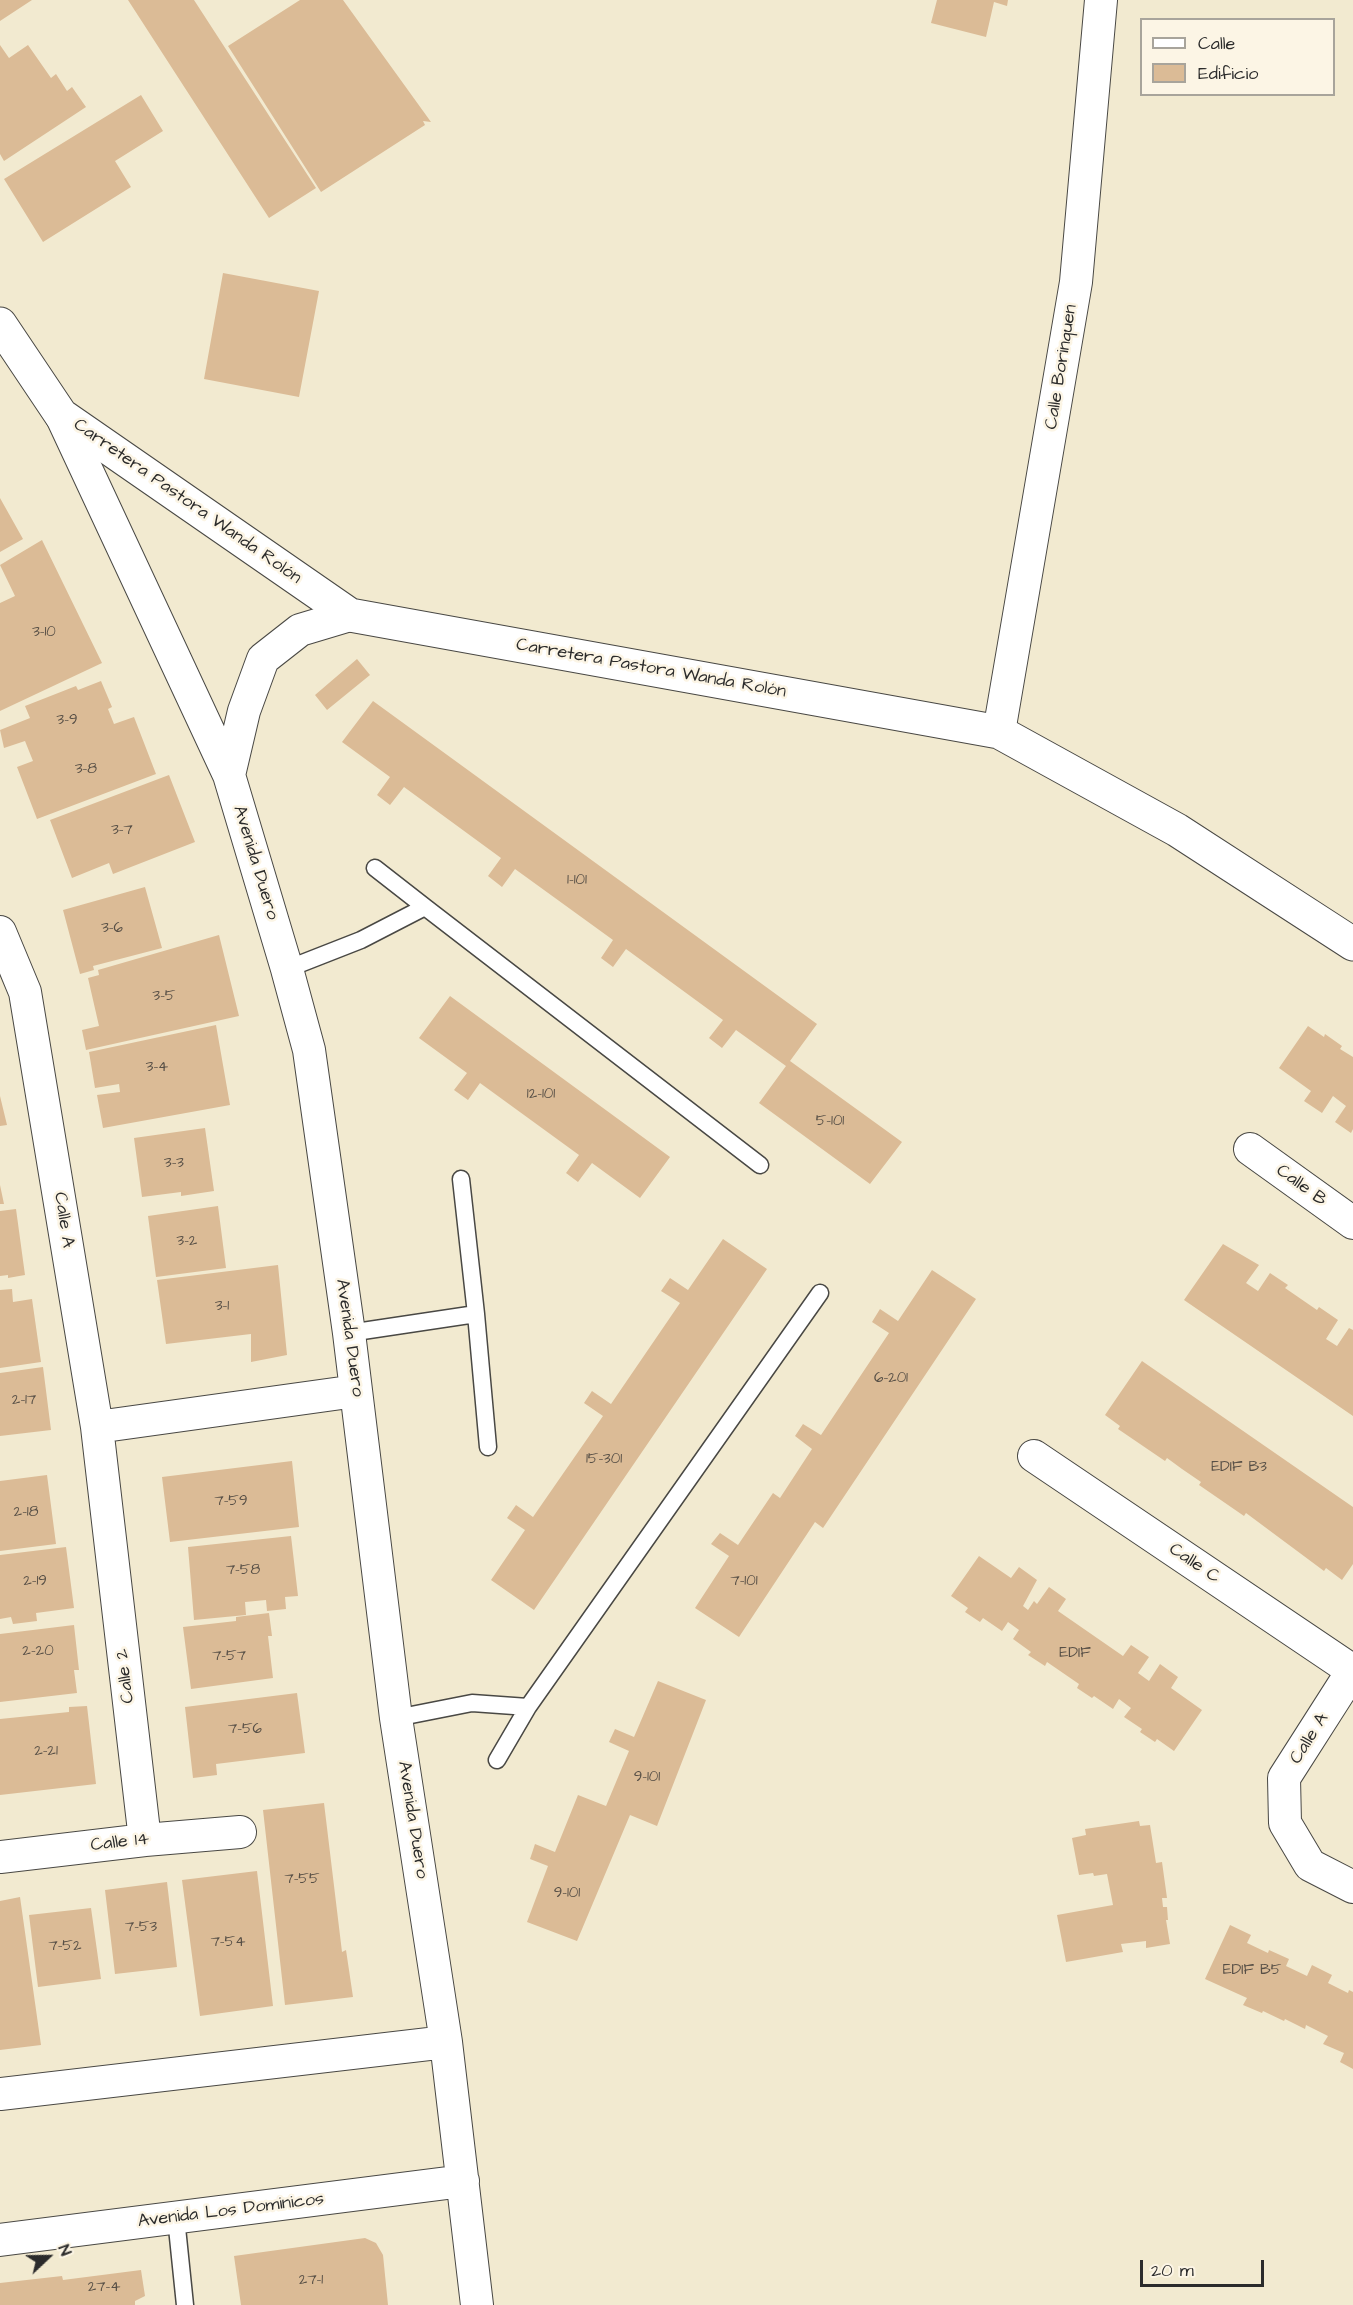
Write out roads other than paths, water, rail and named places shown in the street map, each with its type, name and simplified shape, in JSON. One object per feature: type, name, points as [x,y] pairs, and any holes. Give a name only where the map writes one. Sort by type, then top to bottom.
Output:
[{"type":"street","name":"Calle Borinquen","points":[[999,732],[1076,282],[1101,0]]},
{"type":"street","name":"Carretera Pastora Wanda Rolón","points":[[0,324],[61,414],[350,615],[999,732],[1177,830],[1353,944]]},
{"type":"street","name":"Avenida Duero","points":[[61,414],[229,775],[309,1050],[349,1333],[396,1718],[446,2042],[477,2305]]},
{"type":"street","points":[[229,775],[244,711],[263,659],[300,630],[350,615]]},
{"type":"street","name":"Calle A","points":[[0,932],[25,993],[97,1427],[107,1512]]},
{"type":"street","name":"Calle B","points":[[1250,1149],[1353,1223]]},
{"type":"street","points":[[97,1427],[356,1391]]},
{"type":"street","name":"Calle C","points":[[1034,1456],[1353,1671]]},
{"type":"street","name":"Calle 2","points":[[107,1512],[145,1840]]},
{"type":"street","name":"Calle A","points":[[1353,1671],[1284,1778],[1285,1823],[1310,1865],[1353,1887]]},
{"type":"street","name":"Calle 14","points":[[0,1857],[145,1840],[240,1832]]},
{"type":"street","points":[[0,2094],[446,2042]]},
{"type":"street","name":"Avenida Los Dominicos","points":[[0,2240],[462,2181]]},
{"type":"lane","points":[[375,868],[760,1165]]},
{"type":"lane","points":[[287,969],[361,940],[425,907]]},
{"type":"lane","points":[[461,1179],[488,1447]]},
{"type":"lane","points":[[497,1760],[528,1707],[820,1293]]},
{"type":"lane","points":[[349,1333],[476,1314]]},
{"type":"lane","points":[[396,1718],[472,1703],[528,1707]]},
{"type":"lane","points":[[176,2218],[186,2305]]}]
